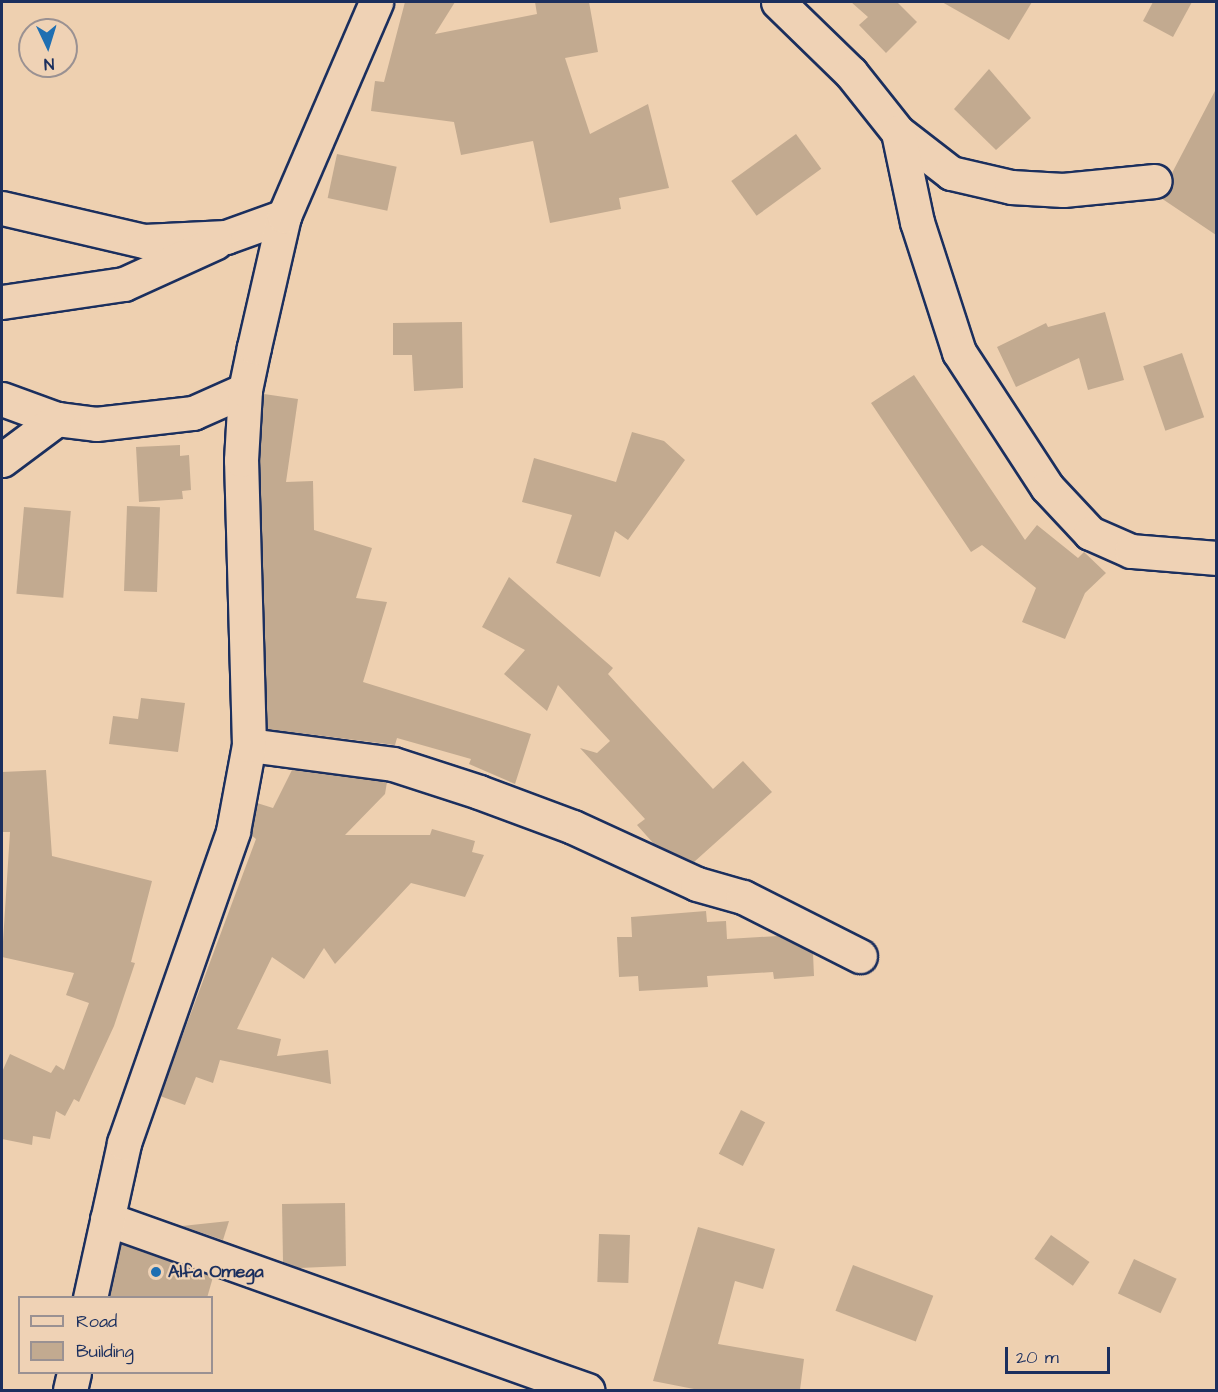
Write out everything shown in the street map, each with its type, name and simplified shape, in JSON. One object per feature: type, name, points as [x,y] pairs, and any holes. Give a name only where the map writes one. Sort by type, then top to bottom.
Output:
[{"type":"street","points":[[90,1296],[123,1143],[233,831],[249,745],[245,390],[284,216],[376,2]]},
{"type":"street","points":[[778,2],[852,73],[898,132],[951,173],[1011,188],[1063,190],[1155,182]]},
{"type":"street","points":[[898,132],[917,222],[959,352],[1047,487],[1090,533],[1131,551],[1216,558]]},
{"type":"street","points":[[2,208],[144,241],[226,237]]},
{"type":"street","points":[[2,302],[124,284],[226,237],[284,216]]},
{"type":"street","points":[[2,399],[57,419],[96,424],[193,413],[245,390]]},
{"type":"street","points":[[2,460],[57,419]]},
{"type":"street","points":[[249,745],[393,764],[479,792],[573,827],[697,884],[743,897],[860,956]]},
{"type":"street","points":[[107,1219],[587,1390]]},
{"type":"street","points":[[70,1390],[74,1374]]},
{"type":"building","points":[[405,2],[455,2],[435,34],[537,14],[535,2],[589,2],[598,52],[565,58],[590,134],[648,104],[669,188],[619,198],[621,209],[550,223],[533,141],[461,155],[454,122],[371,111],[375,81],[384,82]]},
{"type":"building","points":[[851,2],[897,2],[917,22],[886,53],[859,25],[868,17]]},
{"type":"building","points":[[942,2],[1032,2],[1009,40]]},
{"type":"building","points":[[1153,2],[1192,2],[1173,37],[1143,21]]},
{"type":"building","points":[[989,69],[1031,118],[996,150],[954,109]]},
{"type":"building","points":[[1216,89],[1216,235],[1161,198],[1172,189],[1172,173]]},
{"type":"building","points":[[796,134],[821,169],[757,216],[731,181]]},
{"type":"building","points":[[337,154],[397,167],[387,211],[328,198]]},
{"type":"building","points":[[1105,312],[1124,380],[1088,390],[1079,358],[1016,387],[997,347],[1046,323],[1048,327]]},
{"type":"building","points":[[462,322],[463,388],[414,391],[412,355],[393,355],[393,323]]},
{"type":"building","points":[[1182,353],[1204,417],[1165,431],[1143,366]]},
{"type":"building","points":[[914,375],[1025,540],[1037,525],[1078,558],[1084,552],[1106,573],[1085,593],[1065,639],[1022,622],[1036,588],[982,545],[971,552],[871,403]]},
{"type":"building","points":[[264,394],[298,399],[286,482],[313,481],[314,530],[372,548],[356,598],[387,602],[363,682],[531,734],[515,784],[469,764],[471,759],[397,738],[395,745],[267,729],[260,460]]},
{"type":"building","points":[[632,432],[664,441],[685,460],[628,540],[615,531],[600,577],[556,563],[572,515],[522,502],[534,458],[616,482]]},
{"type":"building","points":[[180,445],[180,456],[189,455],[191,490],[182,491],[183,499],[139,502],[136,447]]},
{"type":"building","points":[[127,506],[160,507],[157,592],[124,591]]},
{"type":"building","points":[[24,507],[71,511],[63,598],[16,594]]},
{"type":"building","points":[[509,577],[613,668],[608,674],[713,789],[743,761],[772,792],[694,862],[654,844],[637,825],[645,819],[580,748],[597,753],[610,741],[558,685],[547,711],[504,674],[525,650],[482,627]]},
{"type":"building","points":[[141,698],[185,703],[178,752],[109,744],[113,716],[138,719]]},
{"type":"building","points":[[46,770],[52,856],[152,881],[131,962],[135,963],[114,1026],[79,1102],[74,1099],[65,1116],[56,1111],[50,1139],[33,1136],[32,1145],[2,1139],[2,1072],[10,1054],[51,1073],[56,1065],[64,1070],[89,1003],[66,995],[74,973],[2,957],[10,832],[2,832],[2,772]]},
{"type":"building","points":[[292,770],[387,782],[385,794],[345,835],[430,835],[432,829],[475,841],[472,852],[484,855],[465,897],[411,883],[335,964],[324,948],[304,979],[272,957],[237,1029],[281,1039],[277,1056],[328,1050],[331,1084],[220,1060],[213,1083],[196,1077],[185,1105],[160,1096],[256,839],[251,835],[257,803],[273,808]]},
{"type":"building","points":[[706,911],[707,922],[726,921],[727,939],[778,936],[813,953],[814,976],[774,979],[773,972],[707,976],[708,987],[639,991],[638,976],[619,977],[617,937],[632,937],[631,917]]},
{"type":"building","points":[[741,1110],[765,1122],[743,1166],[719,1154]]},
{"type":"building","points":[[345,1203],[346,1266],[299,1268],[283,1262],[282,1204]]},
{"type":"building","points":[[229,1221],[223,1240],[182,1226]]},
{"type":"building","points":[[698,1227],[775,1249],[763,1289],[735,1281],[718,1344],[804,1359],[800,1390],[699,1390],[653,1381]]},
{"type":"building","points":[[599,1234],[630,1235],[628,1283],[597,1282]]},
{"type":"building","points":[[1051,1235],[1090,1262],[1073,1286],[1034,1259]]},
{"type":"building","points":[[121,1244],[213,1277],[208,1296],[109,1296]]},
{"type":"building","points":[[1134,1259],[1177,1279],[1161,1313],[1118,1293]]},
{"type":"building","points":[[853,1265],[933,1296],[916,1342],[835,1311]]},
{"type":"place","name":"Alfa Omega","points":[[156,1272]]}]
